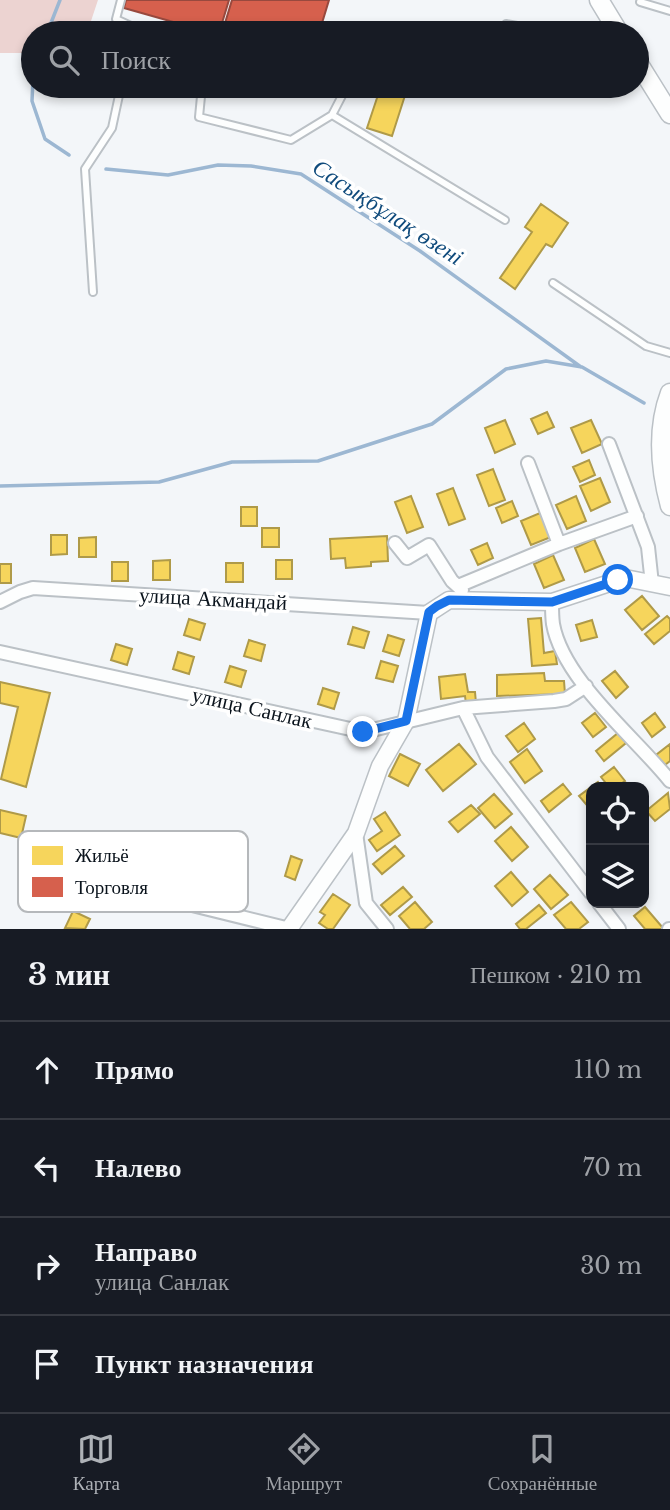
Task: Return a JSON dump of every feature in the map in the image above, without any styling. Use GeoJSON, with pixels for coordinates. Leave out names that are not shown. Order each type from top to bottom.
{"type":"FeatureCollection","features":[{"type":"Feature","properties":{"kind":"main road"},"geometry":{"type":"LineString","coordinates":[[601,3],[608,21]]}},
{"type":"Feature","properties":{"kind":"main road"},"geometry":{"type":"LineString","coordinates":[[649,80],[670,114]]}},
{"type":"Feature","properties":{"kind":"main road"},"geometry":{"type":"LineString","coordinates":[[669,494],[660,449],[663,416],[670,393]]}},
{"type":"Feature","properties":{"kind":"street"},"geometry":{"type":"LineString","coordinates":[[609,444],[651,559],[652,584]]}},
{"type":"Feature","properties":{"kind":"street"},"geometry":{"type":"LineString","coordinates":[[528,463],[559,544]]}},
{"type":"Feature","properties":{"kind":"street"},"geometry":{"type":"LineString","coordinates":[[458,586],[559,544],[637,516]]}},
{"type":"Feature","properties":{"kind":"street"},"geometry":{"type":"LineString","coordinates":[[395,543],[407,558],[429,545],[452,581],[471,601]]}},
{"type":"Feature","properties":{"kind":"street"},"geometry":{"type":"LineString","coordinates":[[221,912],[290,929],[356,832],[380,766],[406,721],[429,612],[437,606],[449,600],[552,602],[625,579],[670,587]]}},
{"type":"Feature","properties":{"kind":"street","name":"улица Акмандай"},"geometry":{"type":"LineString","coordinates":[[0,602],[33,589],[429,612]]}},
{"type":"Feature","properties":{"kind":"street"},"geometry":{"type":"LineString","coordinates":[[552,602],[553,625],[571,666],[586,687],[670,781]]}},
{"type":"Feature","properties":{"kind":"street","name":"улица Санлак"},"geometry":{"type":"LineString","coordinates":[[0,652],[363,732],[463,708],[566,699],[586,687]]}},
{"type":"Feature","properties":{"kind":"street"},"geometry":{"type":"LineString","coordinates":[[463,708],[486,757],[586,887]]}},
{"type":"Feature","properties":{"kind":"street"},"geometry":{"type":"LineString","coordinates":[[356,832],[366,904],[387,929]]}},
{"type":"Feature","properties":{"kind":"street"},"geometry":{"type":"LineString","coordinates":[[603,908],[619,929]]}},
{"type":"Feature","properties":{"kind":"lane"},"geometry":{"type":"LineString","coordinates":[[119,21],[116,19],[121,0]]}},
{"type":"Feature","properties":{"kind":"lane"},"geometry":{"type":"LineString","coordinates":[[640,2],[670,11]]}},
{"type":"Feature","properties":{"kind":"lane"},"geometry":{"type":"LineString","coordinates":[[93,292],[85,169],[112,128],[118,98]]}},
{"type":"Feature","properties":{"kind":"lane"},"geometry":{"type":"LineString","coordinates":[[201,98],[199,117],[291,140],[332,115],[341,98]]}},
{"type":"Feature","properties":{"kind":"lane"},"geometry":{"type":"LineString","coordinates":[[332,115],[505,220]]}},
{"type":"Feature","properties":{"kind":"lane"},"geometry":{"type":"LineString","coordinates":[[553,283],[646,346],[670,353]]}},
{"type":"Feature","properties":{"kind":"shaded area"},"geometry":{"type":"Polygon","coordinates":[[[0,0],[98,0],[91,21],[21,21],[21,53],[0,53],[0,0]]]}},
{"type":"Feature","properties":{"kind":"building: Жильё"},"geometry":{"type":"Polygon","coordinates":[[[377,98],[404,98],[392,136],[367,128],[377,98]]]}},
{"type":"Feature","properties":{"kind":"building: Жильё"},"geometry":{"type":"Polygon","coordinates":[[[541,204],[568,223],[552,247],[546,244],[515,289],[500,278],[532,232],[525,227],[541,204]]]}},
{"type":"Feature","properties":{"kind":"building: Жильё"},"geometry":{"type":"Polygon","coordinates":[[[547,412],[554,427],[538,434],[531,419],[547,412]]]}},
{"type":"Feature","properties":{"kind":"building: Жильё"},"geometry":{"type":"Polygon","coordinates":[[[505,420],[515,444],[495,453],[485,428],[505,420]]]}},
{"type":"Feature","properties":{"kind":"building: Жильё"},"geometry":{"type":"Polygon","coordinates":[[[591,420],[602,444],[582,453],[571,428],[591,420]]]}},
{"type":"Feature","properties":{"kind":"building: Жильё"},"geometry":{"type":"Polygon","coordinates":[[[589,460],[595,475],[580,482],[573,467],[589,460]]]}},
{"type":"Feature","properties":{"kind":"building: Жильё"},"geometry":{"type":"Polygon","coordinates":[[[493,469],[505,500],[489,506],[477,475],[493,469]]]}},
{"type":"Feature","properties":{"kind":"building: Жильё"},"geometry":{"type":"Polygon","coordinates":[[[600,478],[610,502],[591,511],[580,486],[600,478]]]}},
{"type":"Feature","properties":{"kind":"building: Жильё"},"geometry":{"type":"Polygon","coordinates":[[[453,488],[465,519],[449,525],[437,494],[453,488]]]}},
{"type":"Feature","properties":{"kind":"building: Жильё"},"geometry":{"type":"Polygon","coordinates":[[[411,496],[423,527],[407,533],[395,502],[411,496]]]}},
{"type":"Feature","properties":{"kind":"building: Жильё"},"geometry":{"type":"Polygon","coordinates":[[[576,496],[586,521],[567,529],[556,505],[576,496]]]}},
{"type":"Feature","properties":{"kind":"building: Жильё"},"geometry":{"type":"Polygon","coordinates":[[[512,501],[518,516],[502,523],[496,508],[512,501]]]}},
{"type":"Feature","properties":{"kind":"building: Жильё"},"geometry":{"type":"Polygon","coordinates":[[[241,507],[257,507],[257,526],[241,526],[241,507]]]}},
{"type":"Feature","properties":{"kind":"building: Жильё"},"geometry":{"type":"Polygon","coordinates":[[[540,513],[551,537],[531,545],[521,521],[540,513]]]}},
{"type":"Feature","properties":{"kind":"building: Жильё"},"geometry":{"type":"Polygon","coordinates":[[[262,528],[279,528],[279,547],[262,547],[262,528]]]}},
{"type":"Feature","properties":{"kind":"building: Жильё"},"geometry":{"type":"Polygon","coordinates":[[[51,535],[67,535],[67,554],[51,555],[51,535]]]}},
{"type":"Feature","properties":{"kind":"building: Жильё"},"geometry":{"type":"Polygon","coordinates":[[[387,536],[388,561],[371,562],[371,566],[346,568],[345,558],[331,559],[330,539],[387,536]]]}},
{"type":"Feature","properties":{"kind":"building: Жильё"},"geometry":{"type":"Polygon","coordinates":[[[96,537],[96,557],[79,557],[79,538],[96,537]]]}},
{"type":"Feature","properties":{"kind":"building: Жильё"},"geometry":{"type":"Polygon","coordinates":[[[594,539],[605,564],[585,572],[575,548],[594,539]]]}},
{"type":"Feature","properties":{"kind":"building: Жильё"},"geometry":{"type":"Polygon","coordinates":[[[487,543],[493,558],[478,565],[471,550],[487,543]]]}},
{"type":"Feature","properties":{"kind":"building: Жильё"},"geometry":{"type":"Polygon","coordinates":[[[553,555],[564,580],[544,588],[534,564],[553,555]]]}},
{"type":"Feature","properties":{"kind":"building: Жильё"},"geometry":{"type":"Polygon","coordinates":[[[170,560],[170,580],[153,580],[153,561],[170,560]]]}},
{"type":"Feature","properties":{"kind":"building: Жильё"},"geometry":{"type":"Polygon","coordinates":[[[276,560],[292,560],[292,579],[276,579],[276,560]]]}},
{"type":"Feature","properties":{"kind":"building: Жильё"},"geometry":{"type":"Polygon","coordinates":[[[112,562],[128,562],[128,581],[112,581],[112,562]]]}},
{"type":"Feature","properties":{"kind":"building: Жильё"},"geometry":{"type":"Polygon","coordinates":[[[226,563],[243,563],[243,582],[226,582],[226,563]]]}},
{"type":"Feature","properties":{"kind":"building: Жильё"},"geometry":{"type":"Polygon","coordinates":[[[0,564],[11,564],[11,583],[0,583],[0,564]]]}},
{"type":"Feature","properties":{"kind":"building: Жильё"},"geometry":{"type":"Polygon","coordinates":[[[642,596],[659,616],[642,630],[625,610],[642,596]]]}},
{"type":"Feature","properties":{"kind":"building: Жильё"},"geometry":{"type":"Polygon","coordinates":[[[667,616],[670,619],[670,631],[654,644],[645,634],[667,616]]]}},
{"type":"Feature","properties":{"kind":"building: Жильё"},"geometry":{"type":"Polygon","coordinates":[[[541,618],[544,653],[555,651],[557,664],[532,666],[528,619],[541,618]]]}},
{"type":"Feature","properties":{"kind":"building: Жильё"},"geometry":{"type":"Polygon","coordinates":[[[189,619],[205,624],[200,640],[184,635],[189,619]]]}},
{"type":"Feature","properties":{"kind":"building: Жильё"},"geometry":{"type":"Polygon","coordinates":[[[592,620],[597,637],[581,641],[576,625],[592,620]]]}},
{"type":"Feature","properties":{"kind":"building: Жильё"},"geometry":{"type":"Polygon","coordinates":[[[353,627],[369,632],[364,648],[348,644],[353,627]]]}},
{"type":"Feature","properties":{"kind":"building: Жильё"},"geometry":{"type":"Polygon","coordinates":[[[388,635],[404,640],[399,656],[383,651],[388,635]]]}},
{"type":"Feature","properties":{"kind":"building: Жильё"},"geometry":{"type":"Polygon","coordinates":[[[249,640],[265,645],[261,661],[244,656],[249,640]]]}},
{"type":"Feature","properties":{"kind":"building: Жильё"},"geometry":{"type":"Polygon","coordinates":[[[116,644],[132,649],[127,665],[111,660],[116,644]]]}},
{"type":"Feature","properties":{"kind":"building: Жильё"},"geometry":{"type":"Polygon","coordinates":[[[178,652],[194,657],[189,674],[173,669],[178,652]]]}},
{"type":"Feature","properties":{"kind":"building: Жильё"},"geometry":{"type":"Polygon","coordinates":[[[381,661],[398,666],[393,682],[376,678],[381,661]]]}},
{"type":"Feature","properties":{"kind":"building: Жильё"},"geometry":{"type":"Polygon","coordinates":[[[230,666],[246,671],[241,687],[225,682],[230,666]]]}},
{"type":"Feature","properties":{"kind":"building: Жильё"},"geometry":{"type":"Polygon","coordinates":[[[615,671],[628,687],[616,698],[602,681],[615,671]]]}},
{"type":"Feature","properties":{"kind":"building: Жильё"},"geometry":{"type":"Polygon","coordinates":[[[544,673],[545,681],[564,681],[565,694],[497,696],[497,675],[544,673]]]}},
{"type":"Feature","properties":{"kind":"building: Жильё"},"geometry":{"type":"Polygon","coordinates":[[[465,674],[468,692],[475,692],[476,703],[466,704],[465,696],[441,699],[439,677],[465,674]]]}},
{"type":"Feature","properties":{"kind":"building: Жильё"},"geometry":{"type":"Polygon","coordinates":[[[0,682],[50,693],[26,787],[1,779],[18,707],[0,703],[0,682]]]}},
{"type":"Feature","properties":{"kind":"building: Жильё"},"geometry":{"type":"Polygon","coordinates":[[[323,688],[339,693],[334,709],[318,704],[323,688]]]}},
{"type":"Feature","properties":{"kind":"building: Жильё"},"geometry":{"type":"Polygon","coordinates":[[[595,713],[606,727],[593,737],[582,723],[595,713]]]}},
{"type":"Feature","properties":{"kind":"building: Жильё"},"geometry":{"type":"Polygon","coordinates":[[[655,713],[665,727],[652,737],[642,723],[655,713]]]}},
{"type":"Feature","properties":{"kind":"building: Жильё"},"geometry":{"type":"Polygon","coordinates":[[[524,723],[535,739],[518,752],[506,736],[524,723]]]}},
{"type":"Feature","properties":{"kind":"building: Жильё"},"geometry":{"type":"Polygon","coordinates":[[[618,733],[626,743],[604,761],[596,751],[618,733]]]}},
{"type":"Feature","properties":{"kind":"building: Жильё"},"geometry":{"type":"Polygon","coordinates":[[[459,744],[476,764],[443,791],[426,770],[459,744]]]}},
{"type":"Feature","properties":{"kind":"building: Жильё"},"geometry":{"type":"Polygon","coordinates":[[[670,744],[670,761],[665,765],[656,755],[670,744]]]}},
{"type":"Feature","properties":{"kind":"building: Жильё"},"geometry":{"type":"Polygon","coordinates":[[[527,749],[542,771],[525,783],[510,762],[527,749]]]}},
{"type":"Feature","properties":{"kind":"building: Жильё"},"geometry":{"type":"Polygon","coordinates":[[[400,754],[420,764],[408,786],[389,776],[400,754]]]}},
{"type":"Feature","properties":{"kind":"building: Жильё"},"geometry":{"type":"Polygon","coordinates":[[[614,767],[625,781],[605,782],[601,777],[614,767]]]}},
{"type":"Feature","properties":{"kind":"building: Жильё"},"geometry":{"type":"Polygon","coordinates":[[[563,784],[571,794],[549,812],[541,801],[563,784]]]}},
{"type":"Feature","properties":{"kind":"building: Жильё"},"geometry":{"type":"Polygon","coordinates":[[[586,791],[586,804],[579,796],[586,791]]]}},
{"type":"Feature","properties":{"kind":"building: Жильё"},"geometry":{"type":"Polygon","coordinates":[[[668,793],[670,809],[655,821],[649,814],[649,809],[668,793]]]}},
{"type":"Feature","properties":{"kind":"building: Жильё"},"geometry":{"type":"Polygon","coordinates":[[[494,794],[512,814],[495,828],[478,808],[494,794]]]}},
{"type":"Feature","properties":{"kind":"building: Жильё"},"geometry":{"type":"Polygon","coordinates":[[[471,805],[480,814],[458,832],[449,822],[471,805]]]}},
{"type":"Feature","properties":{"kind":"building: Жильё"},"geometry":{"type":"Polygon","coordinates":[[[0,810],[26,816],[23,831],[18,831],[18,837],[0,833],[0,810]]]}},
{"type":"Feature","properties":{"kind":"building: Жильё"},"geometry":{"type":"Polygon","coordinates":[[[385,812],[400,835],[377,851],[369,840],[382,831],[374,819],[385,812]]]}},
{"type":"Feature","properties":{"kind":"building: Жильё"},"geometry":{"type":"Polygon","coordinates":[[[511,827],[528,847],[512,861],[495,841],[511,827]]]}},
{"type":"Feature","properties":{"kind":"building: Жильё"},"geometry":{"type":"Polygon","coordinates":[[[395,846],[404,856],[382,874],[373,864],[395,846]]]}},
{"type":"Feature","properties":{"kind":"building: Жильё"},"geometry":{"type":"Polygon","coordinates":[[[291,856],[302,860],[295,880],[285,876],[291,856]]]}},
{"type":"Feature","properties":{"kind":"building: Жильё"},"geometry":{"type":"Polygon","coordinates":[[[511,872],[528,892],[512,906],[495,886],[511,872]]]}},
{"type":"Feature","properties":{"kind":"building: Жильё"},"geometry":{"type":"Polygon","coordinates":[[[550,875],[568,895],[551,909],[534,889],[550,875]]]}},
{"type":"Feature","properties":{"kind":"building: Жильё"},"geometry":{"type":"Polygon","coordinates":[[[403,887],[412,897],[390,915],[381,905],[403,887]]]}},
{"type":"Feature","properties":{"kind":"building: Жильё"},"geometry":{"type":"Polygon","coordinates":[[[333,894],[350,905],[333,929],[328,929],[319,923],[325,915],[320,912],[333,894]]]}},
{"type":"Feature","properties":{"kind":"building: Жильё"},"geometry":{"type":"Polygon","coordinates":[[[415,902],[432,922],[424,929],[410,929],[399,916],[415,902]]]}},
{"type":"Feature","properties":{"kind":"building: Жильё"},"geometry":{"type":"Polygon","coordinates":[[[571,902],[588,922],[579,929],[566,929],[554,915],[571,902]]]}},
{"type":"Feature","properties":{"kind":"building: Жильё"},"geometry":{"type":"Polygon","coordinates":[[[539,905],[546,913],[526,929],[520,929],[516,924],[539,905]]]}},
{"type":"Feature","properties":{"kind":"building: Жильё"},"geometry":{"type":"Polygon","coordinates":[[[646,908],[663,928],[645,929],[634,916],[646,908]]]}},
{"type":"Feature","properties":{"kind":"building: Жильё"},"geometry":{"type":"Polygon","coordinates":[[[73,912],[90,919],[85,929],[65,928],[73,912]]]}},
{"type":"Feature","properties":{"kind":"building: Торговля"},"geometry":{"type":"Polygon","coordinates":[[[126,0],[229,0],[223,21],[170,21],[124,8],[126,0]]]}},
{"type":"Feature","properties":{"kind":"building: Торговля"},"geometry":{"type":"Polygon","coordinates":[[[232,0],[329,0],[323,21],[226,21],[232,0]]]}},
{"type":"Feature","properties":{"kind":"waterway","name":"Сасықбұлақ өзені"},"geometry":{"type":"LineString","coordinates":[[52,21],[60,0]]}},
{"type":"Feature","properties":{"kind":"waterway","name":"Сасықбұлақ өзені"},"geometry":{"type":"LineString","coordinates":[[32,98],[45,139],[69,155]]}},
{"type":"Feature","properties":{"kind":"waterway","name":"Сасықбұлақ өзені"},"geometry":{"type":"LineString","coordinates":[[106,169],[168,175],[218,165],[251,166],[301,174],[420,251],[581,367]]}},
{"type":"Feature","properties":{"kind":"waterway"},"geometry":{"type":"LineString","coordinates":[[0,486],[159,482],[232,462],[318,461],[432,424],[506,369],[546,361],[582,367],[644,403]]}},
{"type":"Feature","properties":{"kind":"route"},"geometry":{"type":"LineString","coordinates":[[363,732],[406,721],[429,612],[437,606],[449,600],[552,602],[618,580]]}}]}
